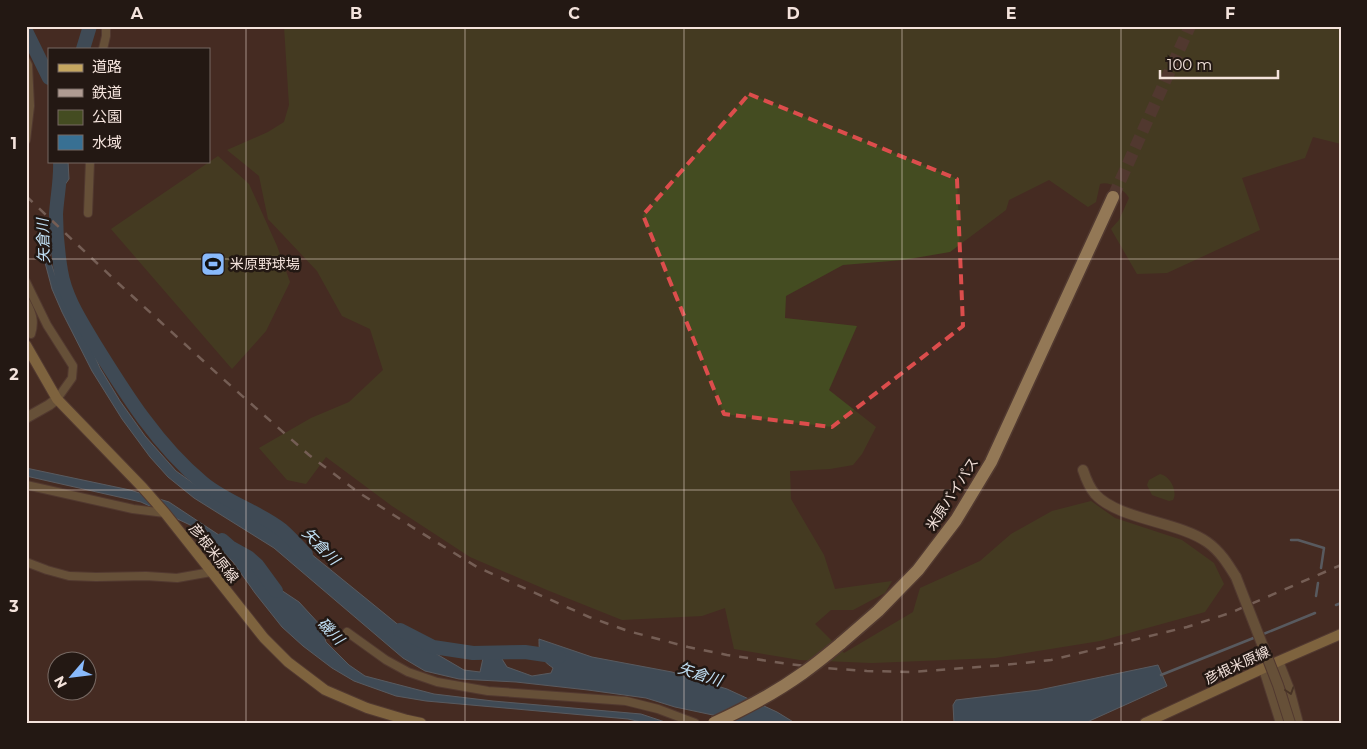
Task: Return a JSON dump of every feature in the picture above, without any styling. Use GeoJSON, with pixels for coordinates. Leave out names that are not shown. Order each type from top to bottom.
{"type":"FeatureCollection","features":[{"type":"Feature","properties":{"kind":"highway","name":"米原バイパス"},"geometry":{"type":"LineString","coordinates":[[714,723],[738,712],[804,673],[840,644],[878,611],[918,570],[956,520],[991,462],[1113,197]]}},
{"type":"Feature","properties":{"kind":"main road","name":"彦根米原線"},"geometry":{"type":"LineString","coordinates":[[26,345],[57,399],[144,488],[264,638],[288,662],[325,690],[367,708],[421,723]]}},
{"type":"Feature","properties":{"kind":"main road","name":"彦根米原線"},"geometry":{"type":"LineString","coordinates":[[1145,723],[1341,634]]}},
{"type":"Feature","properties":{"kind":"street"},"geometry":{"type":"LineString","coordinates":[[103,48],[106,26]]}},
{"type":"Feature","properties":{"kind":"street"},"geometry":{"type":"LineString","coordinates":[[26,140],[30,106],[27,64]]}},
{"type":"Feature","properties":{"kind":"street"},"geometry":{"type":"LineString","coordinates":[[88,213],[90,162]]}},
{"type":"Feature","properties":{"kind":"street"},"geometry":{"type":"LineString","coordinates":[[26,282],[47,325],[73,366],[72,378],[57,399],[26,418]]}},
{"type":"Feature","properties":{"kind":"street"},"geometry":{"type":"LineString","coordinates":[[26,302],[34,320],[31,334]]}},
{"type":"Feature","properties":{"kind":"street"},"geometry":{"type":"LineString","coordinates":[[1083,470],[1087,482],[1095,494],[1107,504],[1194,535],[1218,551],[1236,578],[1278,685],[1290,723]]}},
{"type":"Feature","properties":{"kind":"street"},"geometry":{"type":"LineString","coordinates":[[26,485],[133,509],[165,513]]}},
{"type":"Feature","properties":{"kind":"street"},"geometry":{"type":"LineString","coordinates":[[26,562],[69,576],[177,578],[211,572]]}},
{"type":"Feature","properties":{"kind":"street"},"geometry":{"type":"LineString","coordinates":[[347,632],[393,664],[408,672],[437,682],[488,691],[626,701],[658,709],[695,723]]}},
{"type":"Feature","properties":{"kind":"street"},"geometry":{"type":"LineString","coordinates":[[1279,661],[1300,723]]}},
{"type":"Feature","properties":{"kind":"street"},"geometry":{"type":"LineString","coordinates":[[1263,669],[1280,723]]}},
{"type":"Feature","properties":{"kind":"highlighted area"},"geometry":{"type":"Polygon","coordinates":[[[749,94],[957,179],[963,326],[832,427],[724,414],[643,215],[749,94]]]}},
{"type":"Feature","properties":{"kind":"green space"},"geometry":{"type":"Polygon","coordinates":[[[284,26],[1341,26],[1341,144],[1313,137],[1305,158],[1242,178],[1260,230],[1167,273],[1137,274],[1111,229],[1119,220],[1129,198],[1127,195],[1112,185],[1100,184],[1096,202],[1088,207],[1049,180],[1009,200],[1006,210],[950,252],[903,260],[843,265],[786,296],[785,318],[857,326],[829,390],[876,427],[862,454],[853,465],[830,469],[790,471],[791,499],[824,555],[835,589],[892,581],[885,593],[853,610],[831,610],[815,624],[844,653],[913,612],[920,588],[980,561],[1011,534],[1052,511],[1091,501],[1115,518],[1182,540],[1214,563],[1224,584],[1205,612],[1100,641],[995,658],[872,663],[800,660],[734,649],[725,608],[702,616],[622,620],[547,590],[470,557],[392,506],[326,457],[306,484],[287,480],[259,448],[311,418],[349,402],[383,370],[370,329],[342,316],[317,271],[268,219],[259,176],[227,150],[268,132],[284,122],[289,105],[284,26]]]}},
{"type":"Feature","properties":{"kind":"green space","name":"米原野球場"},"geometry":{"type":"Polygon","coordinates":[[[218,156],[249,184],[277,246],[290,282],[266,331],[232,369],[111,229],[218,156]]]}},
{"type":"Feature","properties":{"kind":"green space"},"geometry":{"type":"Polygon","coordinates":[[[1160,474],[1170,481],[1174,488],[1173,500],[1169,501],[1152,495],[1147,485],[1149,480],[1160,474]]]}},
{"type":"Feature","properties":{"kind":"water"},"geometry":{"type":"Polygon","coordinates":[[[61,162],[68,162],[69,179],[64,186],[63,198],[59,207],[55,248],[49,257],[59,286],[79,328],[89,342],[100,368],[120,401],[145,436],[176,471],[210,495],[273,527],[310,553],[428,649],[464,670],[480,672],[483,658],[492,647],[501,650],[502,659],[507,667],[532,676],[551,673],[553,668],[541,656],[539,639],[592,657],[672,672],[727,689],[777,712],[795,723],[731,723],[727,718],[675,707],[646,698],[516,682],[459,679],[425,671],[403,658],[274,548],[194,498],[168,477],[150,457],[122,419],[92,371],[62,312],[52,289],[43,255],[46,247],[56,184],[62,173],[61,162]]]}},
{"type":"Feature","properties":{"kind":"water"},"geometry":{"type":"Polygon","coordinates":[[[26,468],[130,490],[169,502],[222,537],[272,584],[299,602],[321,626],[326,642],[349,665],[365,676],[434,694],[641,714],[668,723],[646,723],[628,719],[426,701],[396,696],[354,681],[332,668],[282,627],[233,562],[203,531],[141,502],[26,476],[26,468]]]}},
{"type":"Feature","properties":{"kind":"water"},"geometry":{"type":"Polygon","coordinates":[[[1158,665],[1167,686],[1085,723],[954,723],[953,705],[956,700],[1039,690],[1158,665]]]}},
{"type":"Feature","properties":{"kind":"waterway"},"geometry":{"type":"LineString","coordinates":[[83,48],[90,26]]}},
{"type":"Feature","properties":{"kind":"waterway","name":"矢倉川"},"geometry":{"type":"LineString","coordinates":[[26,31],[48,76]]}},
{"type":"Feature","properties":{"kind":"waterway","name":"矢倉川"},"geometry":{"type":"LineString","coordinates":[[60,162],[56,221],[63,281],[74,308],[106,362],[143,418],[186,468],[212,490],[273,523],[306,554]]}},
{"type":"Feature","properties":{"kind":"waterway","name":"磯川"},"geometry":{"type":"LineString","coordinates":[[222,540],[257,565],[276,591]]}},
{"type":"Feature","properties":{"kind":"waterway"},"geometry":{"type":"LineString","coordinates":[[1291,540],[1298,540],[1324,548],[1321,568]]}},
{"type":"Feature","properties":{"kind":"waterway"},"geometry":{"type":"LineString","coordinates":[[1316,596],[1318,583]]}},
{"type":"Feature","properties":{"kind":"waterway"},"geometry":{"type":"LineString","coordinates":[[1336,605],[1341,603]]}},
{"type":"Feature","properties":{"kind":"waterway"},"geometry":{"type":"LineString","coordinates":[[1261,635],[1315,613]]}},
{"type":"Feature","properties":{"kind":"waterway","name":"矢倉川"},"geometry":{"type":"LineString","coordinates":[[400,630],[433,647],[473,653],[525,652],[559,657]]}},
{"type":"Feature","properties":{"kind":"waterway"},"geometry":{"type":"LineString","coordinates":[[1161,675],[1256,637]]}},
{"type":"Feature","properties":{"kind":"tunnel"},"geometry":{"type":"LineString","coordinates":[[1113,197],[1190,26]]}},
{"type":"Feature","properties":{"kind":"railway"},"geometry":{"type":"LineString","coordinates":[[26,196],[222,378],[309,455],[358,492],[477,567],[589,617],[628,631],[727,655],[823,668],[912,672],[1004,665],[1051,660],[1187,627],[1230,613],[1341,565]]}},
{"type":"Feature","properties":{"kind":"place","name":"米原野球場"},"geometry":{"type":"Point","coordinates":[213,264]}}]}
